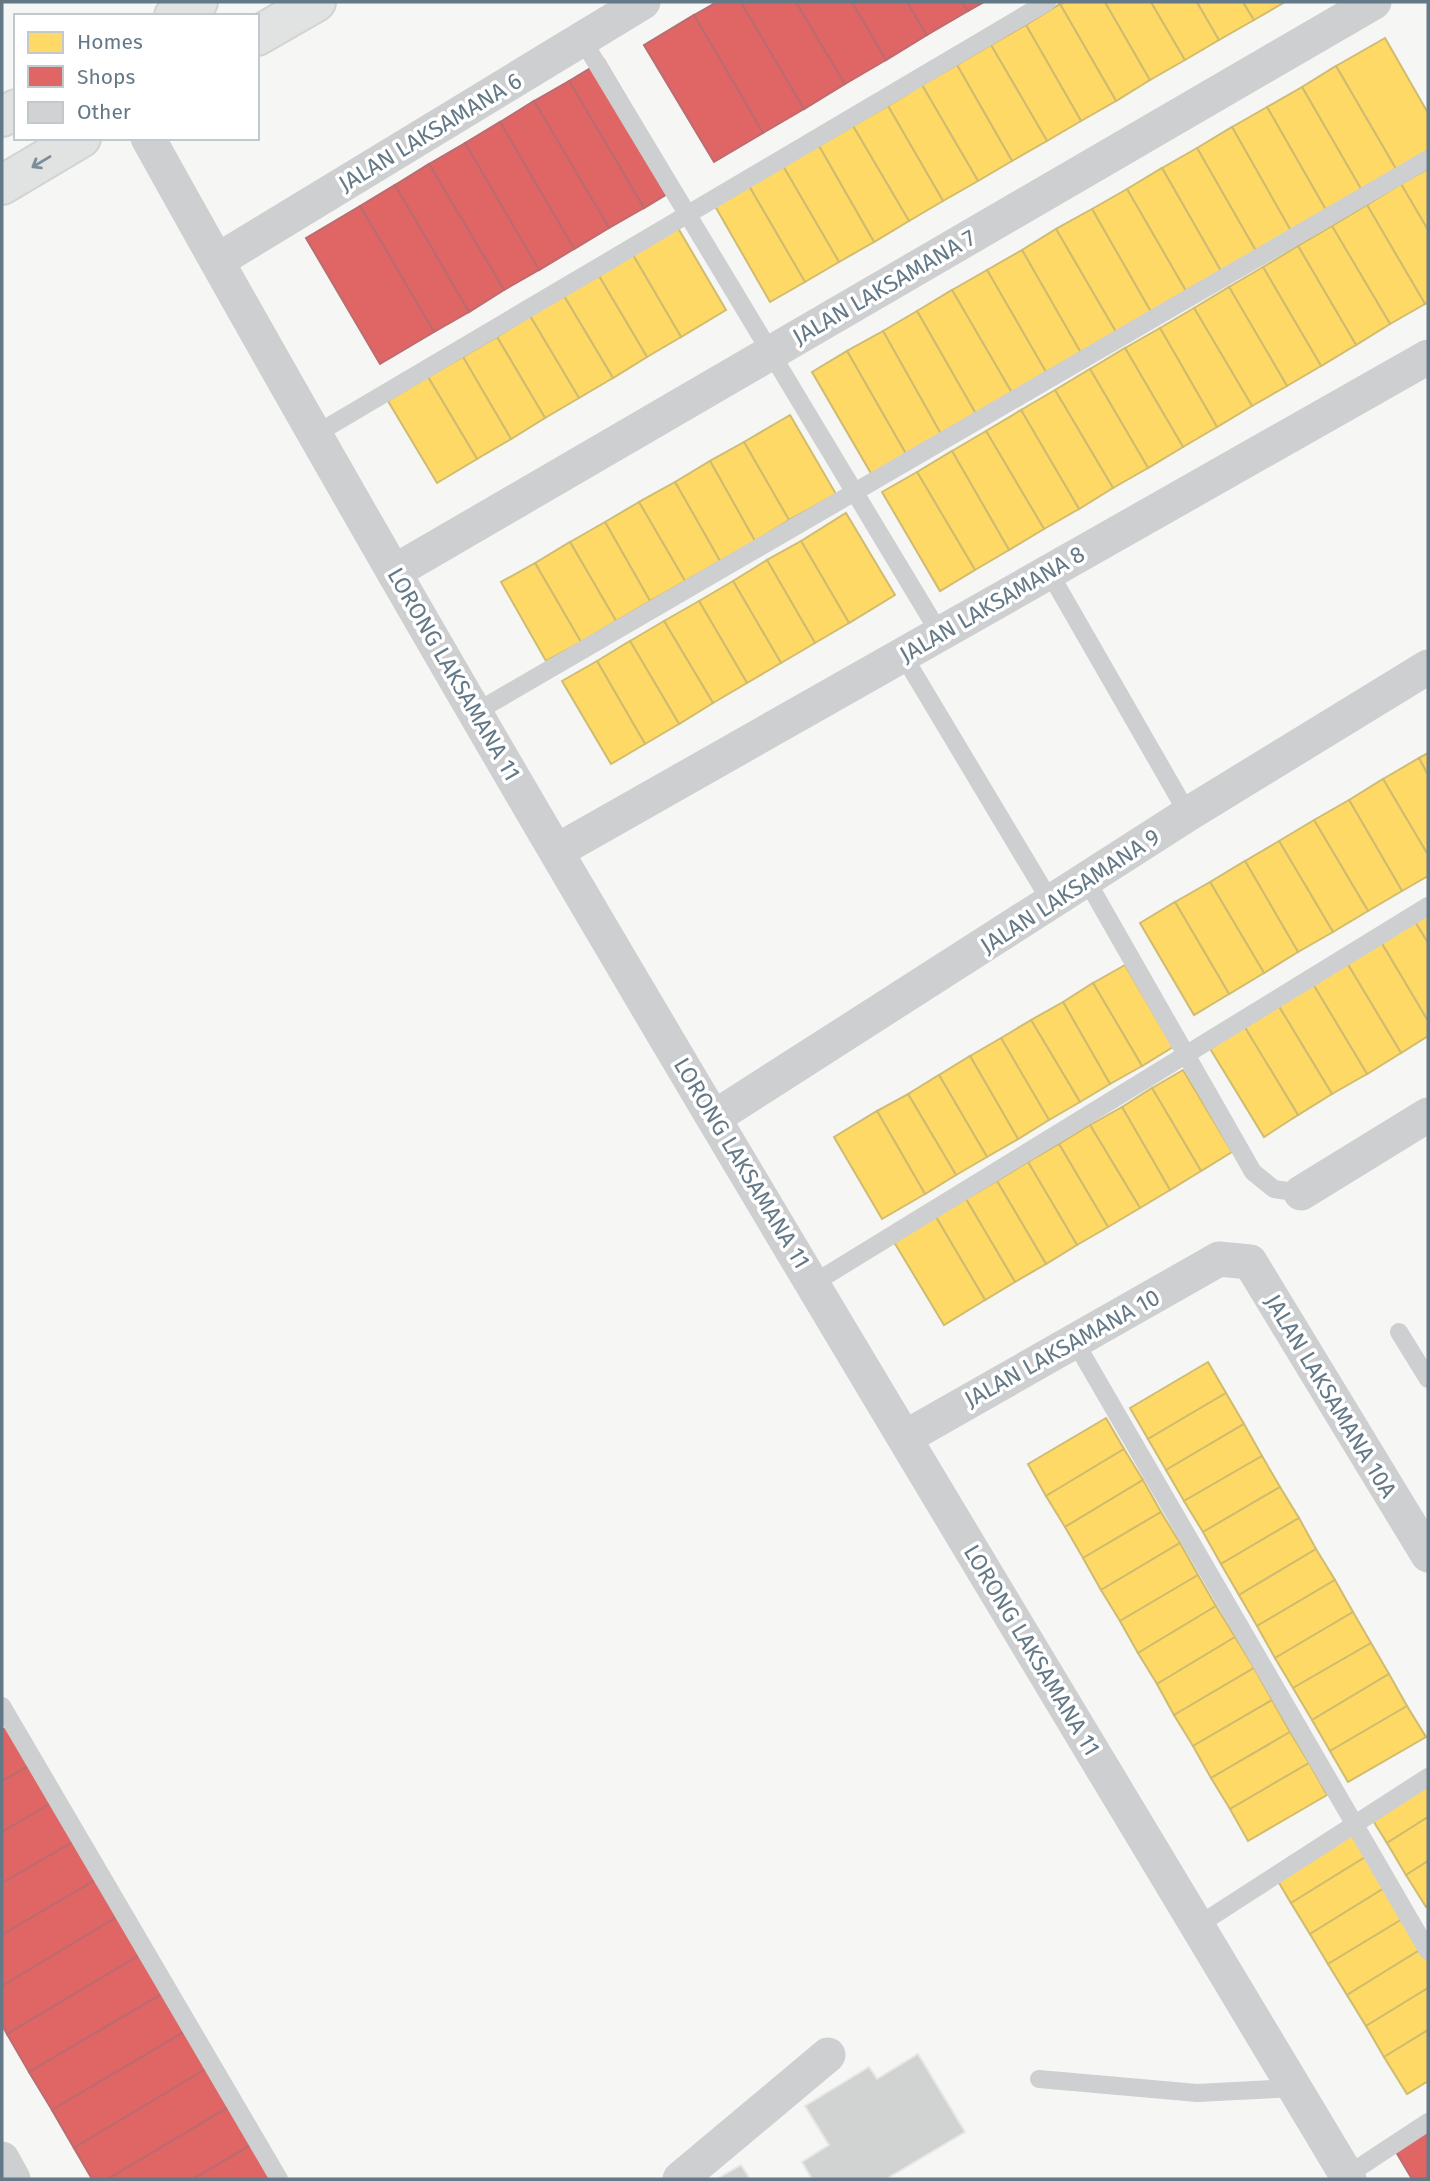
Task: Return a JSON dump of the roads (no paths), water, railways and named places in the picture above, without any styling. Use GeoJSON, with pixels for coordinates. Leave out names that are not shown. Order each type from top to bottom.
{"type":"FeatureCollection","features":[{"type":"Feature","properties":{"kind":"main road"},"geometry":{"type":"LineString","coordinates":[[177,14],[198,2]]}},
{"type":"Feature","properties":{"kind":"main road"},"geometry":{"type":"LineString","coordinates":[[259,35],[316,2]]}},
{"type":"Feature","properties":{"kind":"main road"},"geometry":{"type":"LineString","coordinates":[[2,186],[78,140]]}},
{"type":"Feature","properties":{"kind":"street","name":"JALAN LAKSAMANA 6"},"geometry":{"type":"LineString","coordinates":[[217,261],[643,2]]}},
{"type":"Feature","properties":{"kind":"street","name":"JALAN LAKSAMANA 7"},"geometry":{"type":"LineString","coordinates":[[394,572],[1374,2]]}},
{"type":"Feature","properties":{"kind":"street","name":"LORONG LAKSAMANA 11"},"geometry":{"type":"LineString","coordinates":[[149,140],[394,572],[557,851],[1348,2177]]}},
{"type":"Feature","properties":{"kind":"street","name":"JALAN LAKSAMANA 8"},"geometry":{"type":"LineString","coordinates":[[557,851],[1428,358]]}},
{"type":"Feature","properties":{"kind":"street","name":"JALAN LAKSAMANA 9"},"geometry":{"type":"LineString","coordinates":[[715,1118],[1052,904],[1188,814],[1428,667]]}},
{"type":"Feature","properties":{"kind":"street"},"geometry":{"type":"LineString","coordinates":[[1301,1193],[1428,1115]]}},
{"type":"Feature","properties":{"kind":"street","name":"JALAN LAKSAMANA 10"},"geometry":{"type":"LineString","coordinates":[[906,1437],[1219,1259]]}},
{"type":"Feature","properties":{"kind":"street","name":"JALAN LAKSAMANA 10A"},"geometry":{"type":"LineString","coordinates":[[1219,1259],[1250,1262],[1428,1555]]}},
{"type":"Feature","properties":{"kind":"street"},"geometry":{"type":"LineString","coordinates":[[680,2179],[828,2056]]}},
{"type":"Feature","properties":{"kind":"street"},"geometry":{"type":"LineString","coordinates":[[2,2159],[13,2179]]}},
{"type":"Feature","properties":{"kind":"lane"},"geometry":{"type":"LineString","coordinates":[[316,433],[1047,2]]}},
{"type":"Feature","properties":{"kind":"lane"},"geometry":{"type":"LineString","coordinates":[[582,39],[940,635]]}},
{"type":"Feature","properties":{"kind":"lane"},"geometry":{"type":"LineString","coordinates":[[476,712],[1428,159]]}},
{"type":"Feature","properties":{"kind":"lane"},"geometry":{"type":"LineString","coordinates":[[1049,572],[1188,814]]}},
{"type":"Feature","properties":{"kind":"lane"},"geometry":{"type":"LineString","coordinates":[[903,655],[1052,904]]}},
{"type":"Feature","properties":{"kind":"lane"},"geometry":{"type":"LineString","coordinates":[[1087,881],[1253,1172],[1274,1189],[1301,1193]]}},
{"type":"Feature","properties":{"kind":"lane"},"geometry":{"type":"LineString","coordinates":[[814,1283],[1428,906]]}},
{"type":"Feature","properties":{"kind":"lane"},"geometry":{"type":"LineString","coordinates":[[1399,1332],[1428,1379]]}},
{"type":"Feature","properties":{"kind":"lane"},"geometry":{"type":"LineString","coordinates":[[1074,1340],[1428,1951]]}},
{"type":"Feature","properties":{"kind":"lane"},"geometry":{"type":"LineString","coordinates":[[3,1713],[279,2179]]}},
{"type":"Feature","properties":{"kind":"lane"},"geometry":{"type":"LineString","coordinates":[[1197,1926],[1428,1777]]}},
{"type":"Feature","properties":{"kind":"lane"},"geometry":{"type":"LineString","coordinates":[[1039,2079],[1197,2093],[1294,2088]]}},
{"type":"Feature","properties":{"kind":"lane"},"geometry":{"type":"LineString","coordinates":[[1348,2177],[1428,2122]]}}]}
